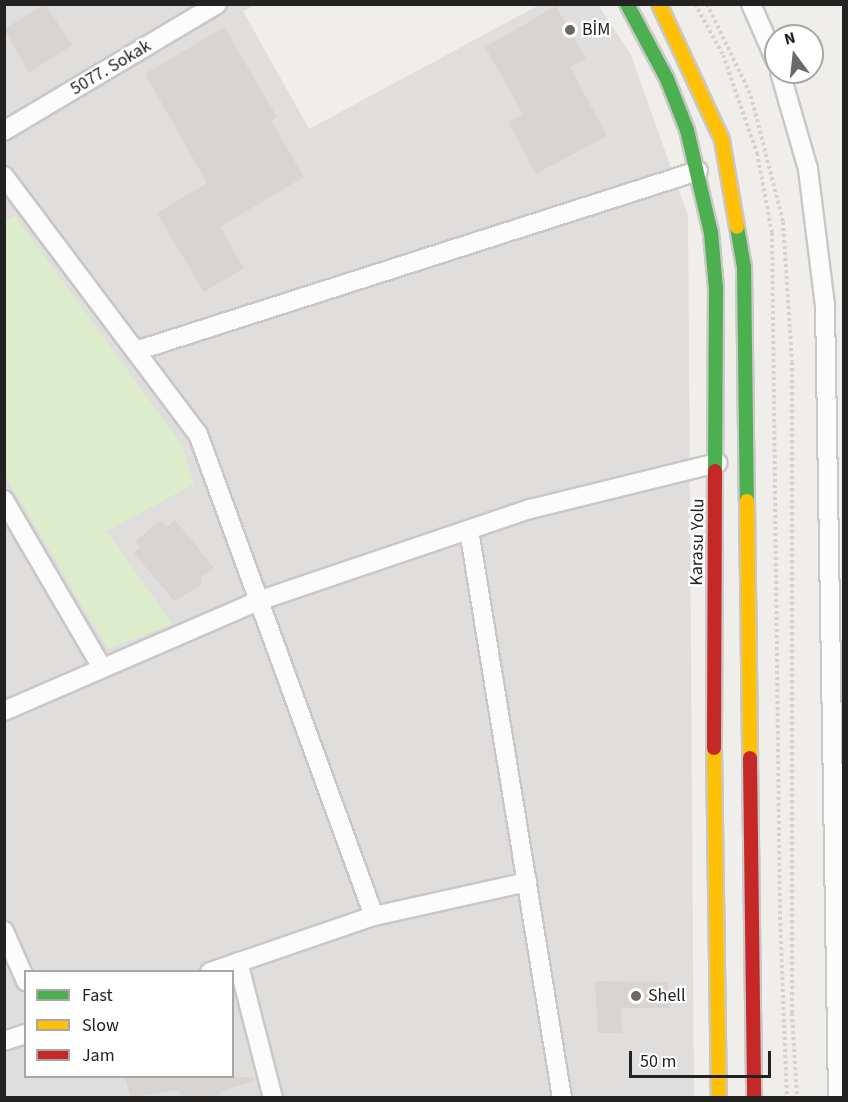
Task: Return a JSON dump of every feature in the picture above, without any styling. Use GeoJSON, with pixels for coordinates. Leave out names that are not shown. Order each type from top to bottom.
{"type":"FeatureCollection","features":[{"type":"Feature","properties":{"kind":"highway","name":"Karasu Yolu"},"geometry":{"type":"LineString","coordinates":[[627,4],[667,79],[699,171],[716,288],[714,801],[719,1098]]}},
{"type":"Feature","properties":{"kind":"highway"},"geometry":{"type":"LineString","coordinates":[[659,4],[722,140],[744,267],[754,1098]]}},
{"type":"Feature","properties":{"kind":"street","name":"5077. Sokak"},"geometry":{"type":"LineString","coordinates":[[4,131],[217,4]]}},
{"type":"Feature","properties":{"kind":"street"},"geometry":{"type":"LineString","coordinates":[[751,4],[764,34]]}},
{"type":"Feature","properties":{"kind":"street"},"geometry":{"type":"LineString","coordinates":[[783,84],[808,169],[825,305],[838,1098]]}},
{"type":"Feature","properties":{"kind":"street"},"geometry":{"type":"LineString","coordinates":[[139,350],[699,171]]}},
{"type":"Feature","properties":{"kind":"street"},"geometry":{"type":"LineString","coordinates":[[4,176],[139,350],[198,434],[261,600],[374,916]]}},
{"type":"Feature","properties":{"kind":"street"},"geometry":{"type":"LineString","coordinates":[[4,711],[261,600],[530,509],[717,463]]}},
{"type":"Feature","properties":{"kind":"street"},"geometry":{"type":"LineString","coordinates":[[4,500],[102,668]]}},
{"type":"Feature","properties":{"kind":"street"},"geometry":{"type":"LineString","coordinates":[[469,530],[562,1098]]}},
{"type":"Feature","properties":{"kind":"street"},"geometry":{"type":"LineString","coordinates":[[215,970],[374,916],[527,882]]}},
{"type":"Feature","properties":{"kind":"street"},"geometry":{"type":"LineString","coordinates":[[4,931],[24,976]]}},
{"type":"Feature","properties":{"kind":"street"},"geometry":{"type":"LineString","coordinates":[[237,962],[273,1098]]}},
{"type":"Feature","properties":{"kind":"street"},"geometry":{"type":"LineString","coordinates":[[4,1041],[24,1035]]}},
{"type":"Feature","properties":{"kind":"path"},"geometry":{"type":"LineString","coordinates":[[707,4],[751,96],[783,222],[792,362],[792,1013],[797,1098]]}},
{"type":"Feature","properties":{"kind":"shaded area"},"geometry":{"type":"Polygon","coordinates":[[[5,5],[254,5],[243,11],[309,129],[539,5],[598,5],[631,55],[688,216],[694,1097],[5,1098],[5,5]]]}},
{"type":"Feature","properties":{"kind":"green space"},"geometry":{"type":"Polygon","coordinates":[[[15,216],[182,445],[194,484],[107,531],[172,624],[108,649],[5,475],[4,221],[15,216]]]}},
{"type":"Feature","properties":{"kind":"building"},"geometry":{"type":"Polygon","coordinates":[[[45,4],[72,45],[29,73],[4,29],[45,4]]]}},
{"type":"Feature","properties":{"kind":"building"},"geometry":{"type":"Polygon","coordinates":[[[556,6],[586,58],[570,67],[607,136],[536,174],[508,122],[523,114],[485,47],[556,6]]]}},
{"type":"Feature","properties":{"kind":"building"},"geometry":{"type":"Polygon","coordinates":[[[224,27],[277,117],[271,121],[304,177],[220,227],[244,268],[204,292],[157,213],[207,183],[145,74],[224,27]]]}},
{"type":"Feature","properties":{"kind":"building"},"geometry":{"type":"Polygon","coordinates":[[[175,520],[214,568],[202,577],[201,585],[174,601],[134,553],[141,547],[136,541],[156,524],[162,521],[167,527],[175,520]]]}},
{"type":"Feature","properties":{"kind":"building"},"geometry":{"type":"Polygon","coordinates":[[[595,981],[667,982],[670,1008],[621,1008],[622,1033],[598,1033],[595,981]]]}},
{"type":"Feature","properties":{"kind":"building"},"geometry":{"type":"Polygon","coordinates":[[[253,1077],[254,1081],[220,1091],[221,1095],[212,1098],[181,1098],[179,1090],[131,1098],[125,1078],[253,1077]]]}},
{"type":"Feature","properties":{"kind":"traffic: fast"},"geometry":{"type":"LineString","coordinates":[[627,4],[667,79],[687,130],[711,233],[716,288],[715,471]]}},
{"type":"Feature","properties":{"kind":"traffic: fast"},"geometry":{"type":"LineString","coordinates":[[737,227],[744,267],[747,501]]}},
{"type":"Feature","properties":{"kind":"traffic: slow"},"geometry":{"type":"LineString","coordinates":[[659,4],[722,140],[737,227]]}},
{"type":"Feature","properties":{"kind":"traffic: slow"},"geometry":{"type":"LineString","coordinates":[[747,501],[750,758]]}},
{"type":"Feature","properties":{"kind":"traffic: slow"},"geometry":{"type":"LineString","coordinates":[[714,748],[719,1098]]}},
{"type":"Feature","properties":{"kind":"traffic: jam"},"geometry":{"type":"LineString","coordinates":[[714,748],[715,471]]}},
{"type":"Feature","properties":{"kind":"traffic: jam"},"geometry":{"type":"LineString","coordinates":[[750,758],[754,1098]]}},
{"type":"Feature","properties":{"kind":"place","name":"BİM"},"geometry":{"type":"Point","coordinates":[570,30]}},
{"type":"Feature","properties":{"kind":"place","name":"Shell"},"geometry":{"type":"Point","coordinates":[636,996]}}]}
